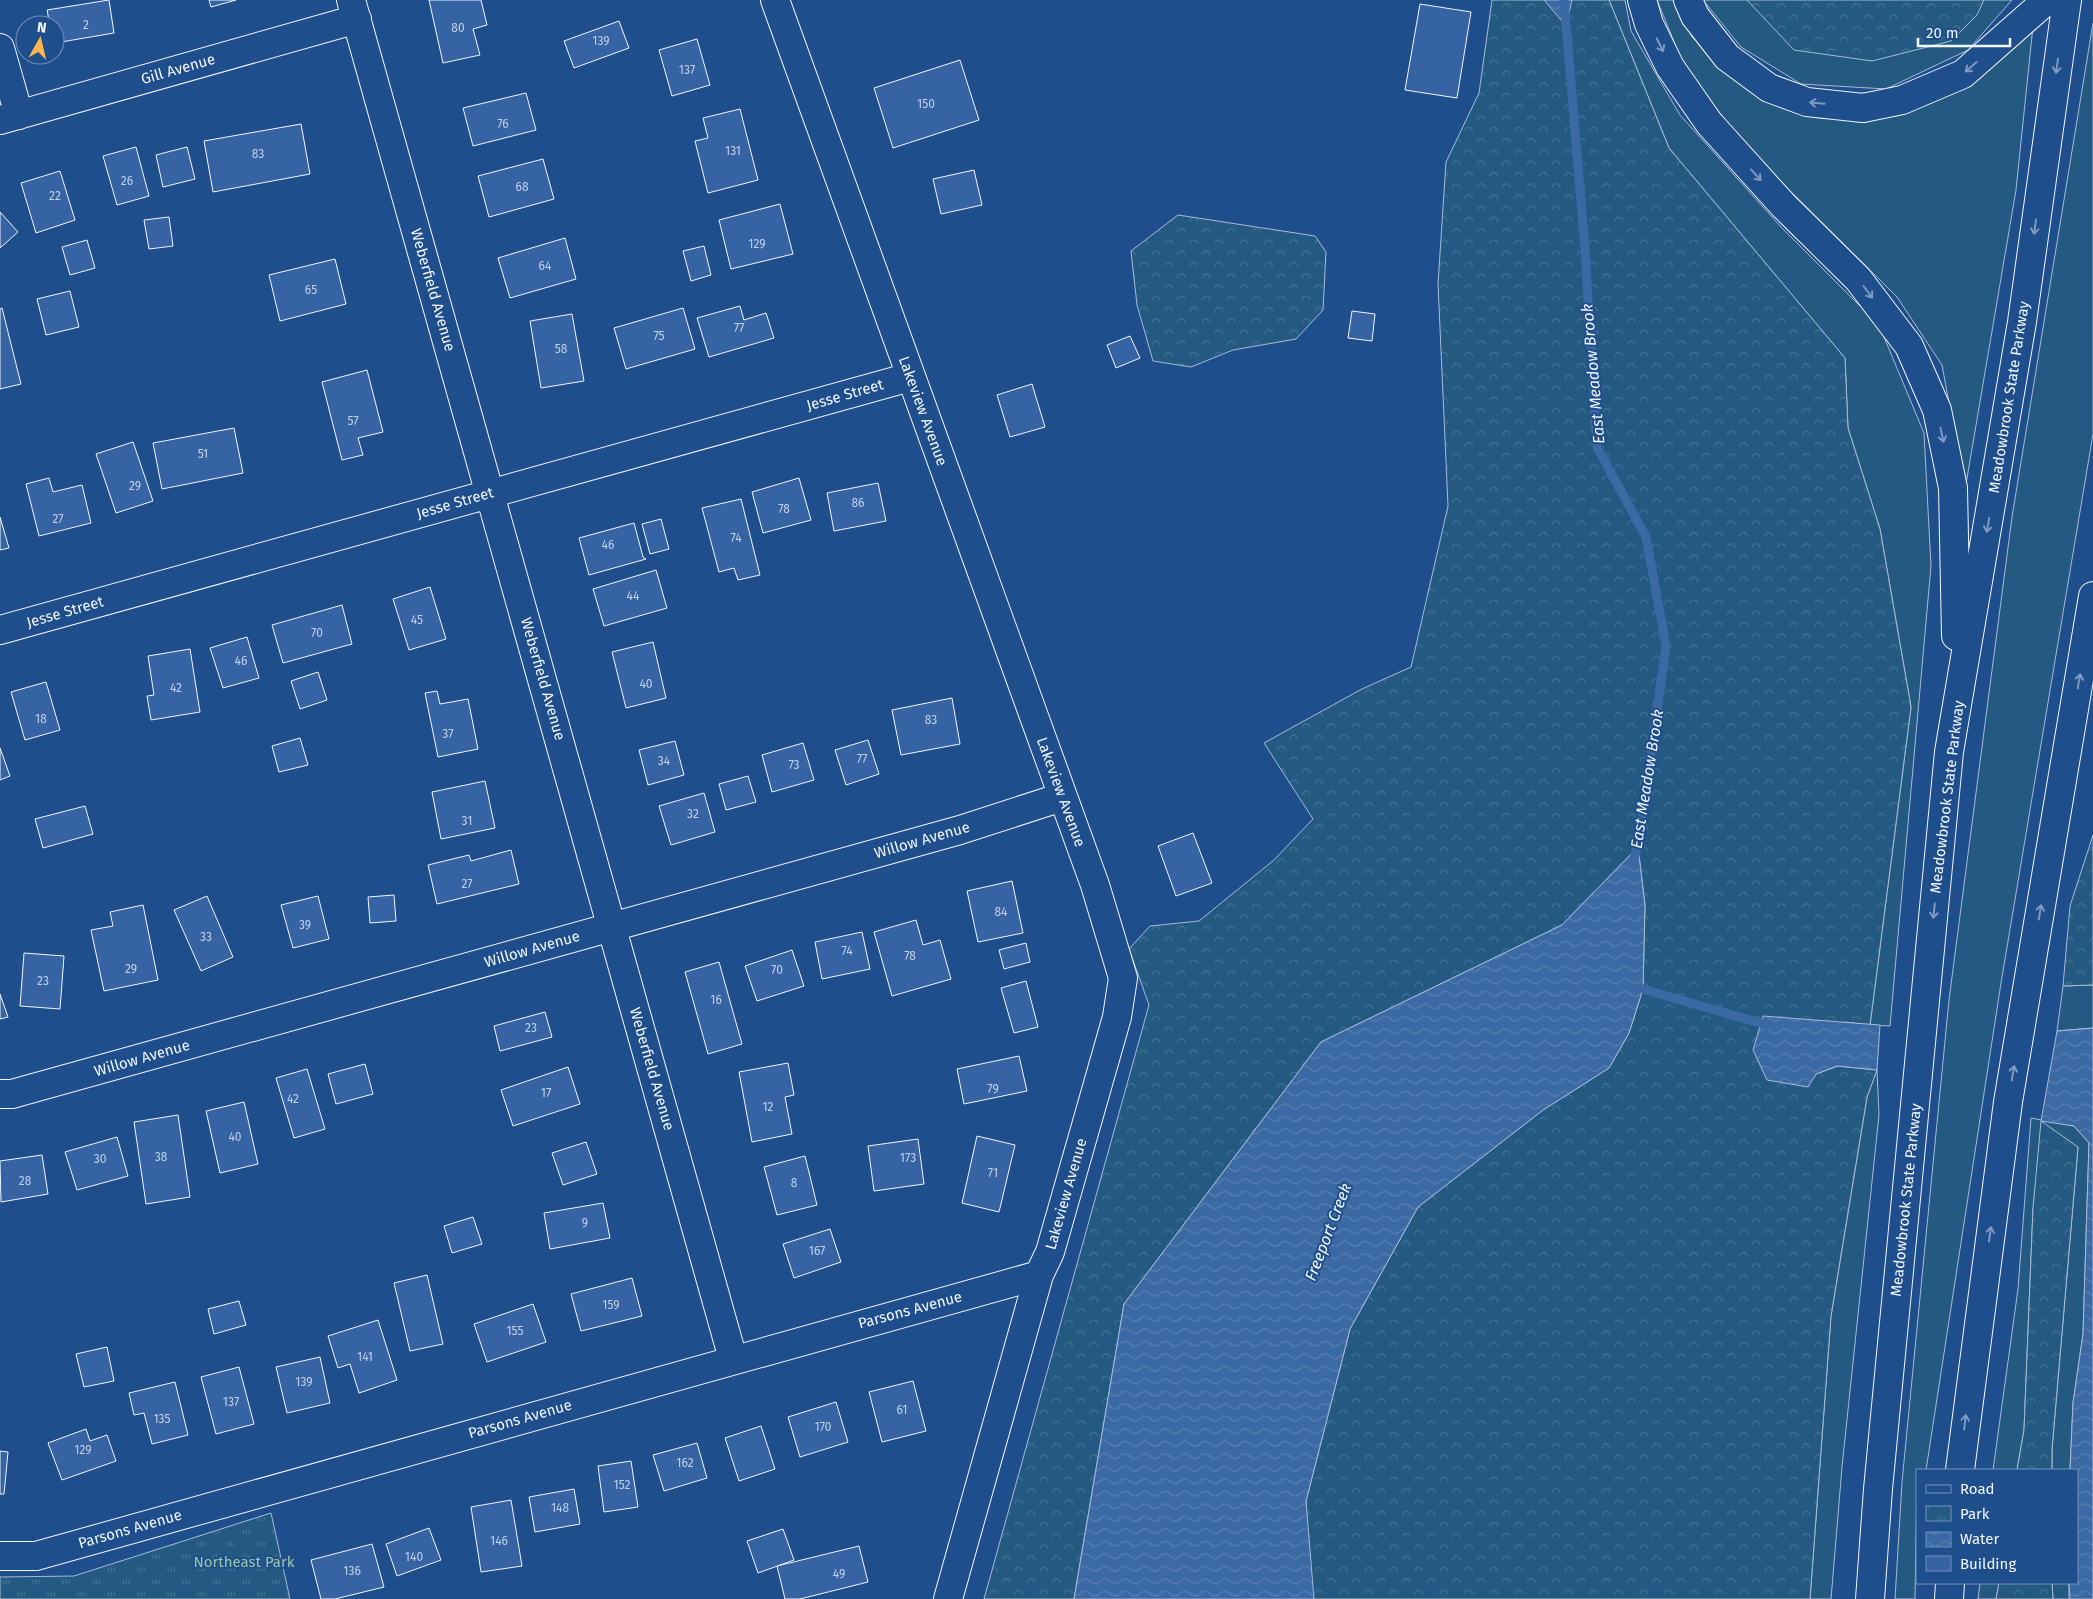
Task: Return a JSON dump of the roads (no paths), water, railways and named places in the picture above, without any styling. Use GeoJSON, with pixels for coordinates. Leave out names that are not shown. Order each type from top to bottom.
{"type":"FeatureCollection","features":[{"type":"Feature","properties":{"kind":"main road","name":"Lakeview Avenue"},"geometry":{"type":"LineString","coordinates":[[774,0],[1095,885],[1123,978],[1112,1036],[1050,1252],[1039,1275],[948,1599]]}},
{"type":"Feature","properties":{"kind":"main road"},"geometry":{"type":"LineString","coordinates":[[1642,0],[1649,24],[1670,67],[1709,123],[1783,205],[1858,279],[1909,346],[1937,410],[1954,488],[1958,699]]}},
{"type":"Feature","properties":{"kind":"main road"},"geometry":{"type":"LineString","coordinates":[[1688,0],[1694,16],[1727,57],[1769,88],[1807,102],[1863,108],[1902,100],[1963,74],[2047,0]]}},
{"type":"Feature","properties":{"kind":"main road","name":"Meadowbrook State Parkway"},"geometry":{"type":"LineString","coordinates":[[1870,1599],[1879,1479],[1944,802],[1958,699],[2022,322],[2066,0]]}},
{"type":"Feature","properties":{"kind":"main road","name":"Gill Avenue"},"geometry":{"type":"LineString","coordinates":[[9,117],[354,9]]}},
{"type":"Feature","properties":{"kind":"main road","name":"Weberfield Avenue"},"geometry":{"type":"LineString","coordinates":[[354,9],[733,1359]]}},
{"type":"Feature","properties":{"kind":"main road"},"geometry":{"type":"LineString","coordinates":[[0,48],[9,117]]}},
{"type":"Feature","properties":{"kind":"main road","name":"Jesse Street"},"geometry":{"type":"LineString","coordinates":[[0,630],[910,377]]}},
{"type":"Feature","properties":{"kind":"main road"},"geometry":{"type":"LineString","coordinates":[[1960,1469],[2008,1102],[2093,596]]}},
{"type":"Feature","properties":{"kind":"main road"},"geometry":{"type":"LineString","coordinates":[[2068,747],[2093,697]]}},
{"type":"Feature","properties":{"kind":"main road","name":"Willow Avenue"},"geometry":{"type":"LineString","coordinates":[[0,1094],[12,1094],[960,830],[1062,797]]}},
{"type":"Feature","properties":{"kind":"main road","name":"Parsons Avenue"},"geometry":{"type":"LineString","coordinates":[[0,1556],[44,1553],[1039,1275]]}},
{"type":"Feature","properties":{"kind":"main road"},"geometry":{"type":"LineString","coordinates":[[1949,1599],[1950,1584]]}},
{"type":"Feature","properties":{"kind":"water"},"geometry":{"type":"Polygon","coordinates":[[[1544,0],[1572,0],[1566,26],[1544,0]]]}},
{"type":"Feature","properties":{"kind":"water","name":"Freeport Creek"},"geometry":{"type":"Polygon","coordinates":[[[1638,847],[1645,905],[1643,989],[1629,1033],[1609,1068],[1543,1110],[1418,1207],[1350,1329],[1306,1501],[1314,1599],[1074,1599],[1124,1304],[1321,1042],[1562,925],[1638,847]]]}},
{"type":"Feature","properties":{"kind":"water"},"geometry":{"type":"Polygon","coordinates":[[[1763,1016],[1880,1025],[1877,1070],[1837,1066],[1816,1074],[1808,1087],[1767,1080],[1753,1050],[1763,1016]]]}},
{"type":"Feature","properties":{"kind":"water"},"geometry":{"type":"Polygon","coordinates":[[[2093,1028],[2093,1599],[2070,1599],[2069,1584],[2078,1584],[2078,1469],[2070,1469],[2073,1403],[2083,1334],[2089,1143],[2074,1126],[2041,1121],[2057,1031],[2093,1028]]]}},
{"type":"Feature","properties":{"kind":"waterway","name":"East Meadow Brook"},"geometry":{"type":"LineString","coordinates":[[1564,0],[1585,249],[1597,447],[1646,537],[1666,646],[1638,847],[1634,858]]}},
{"type":"Feature","properties":{"kind":"waterway"},"geometry":{"type":"LineString","coordinates":[[1643,989],[1770,1026]]}},
{"type":"Feature","properties":{"kind":"park label","name":"Northeast Park"},"geometry":{"type":"Point","coordinates":[244,1562]}}]}
